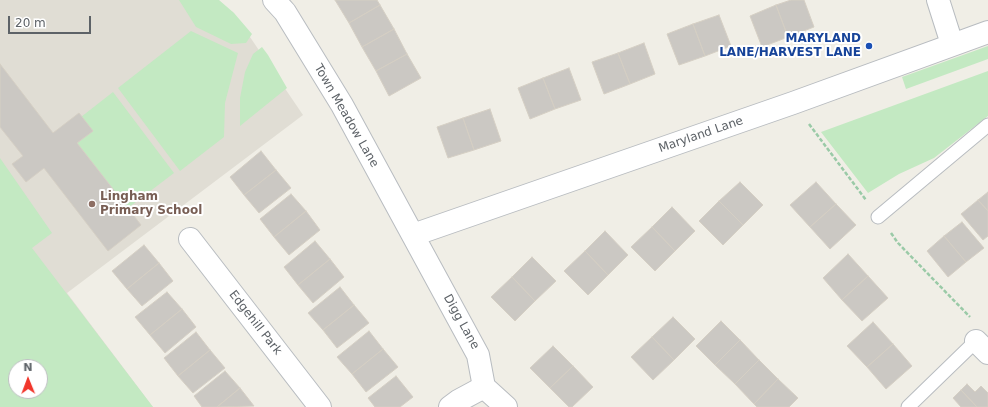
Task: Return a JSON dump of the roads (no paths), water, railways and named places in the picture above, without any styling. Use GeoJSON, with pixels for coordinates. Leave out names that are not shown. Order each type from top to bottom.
{"type":"FeatureCollection","features":[{"type":"Feature","properties":{"kind":"street","name":"Town Meadow Lane"},"geometry":{"type":"LineString","coordinates":[[274,0],[285,12],[342,105],[413,235]]}},
{"type":"Feature","properties":{"kind":"street"},"geometry":{"type":"LineString","coordinates":[[938,0],[952,44]]}},
{"type":"Feature","properties":{"kind":"street","name":"Maryland Lane"},"geometry":{"type":"LineString","coordinates":[[413,235],[793,103],[988,32]]}},
{"type":"Feature","properties":{"kind":"street","name":"Digg Lane"},"geometry":{"type":"LineString","coordinates":[[413,235],[478,355],[484,387]]}},
{"type":"Feature","properties":{"kind":"street","name":"Edgehill Park"},"geometry":{"type":"LineString","coordinates":[[190,239],[320,407]]}},
{"type":"Feature","properties":{"kind":"street"},"geometry":{"type":"LineString","coordinates":[[450,407],[484,387],[506,407]]}},
{"type":"Feature","properties":{"kind":"lane"},"geometry":{"type":"LineString","coordinates":[[878,217],[988,125]]}},
{"type":"Feature","properties":{"kind":"lane"},"geometry":{"type":"LineString","coordinates":[[908,407],[982,347]]}},
{"type":"Feature","properties":{"kind":"place","name":"MARYLAND LANE/HARVEST LANE"},"geometry":{"type":"Point","coordinates":[869,46]}},
{"type":"Feature","properties":{"kind":"place","name":"Lingham Primary School"},"geometry":{"type":"Point","coordinates":[92,204]}}]}
